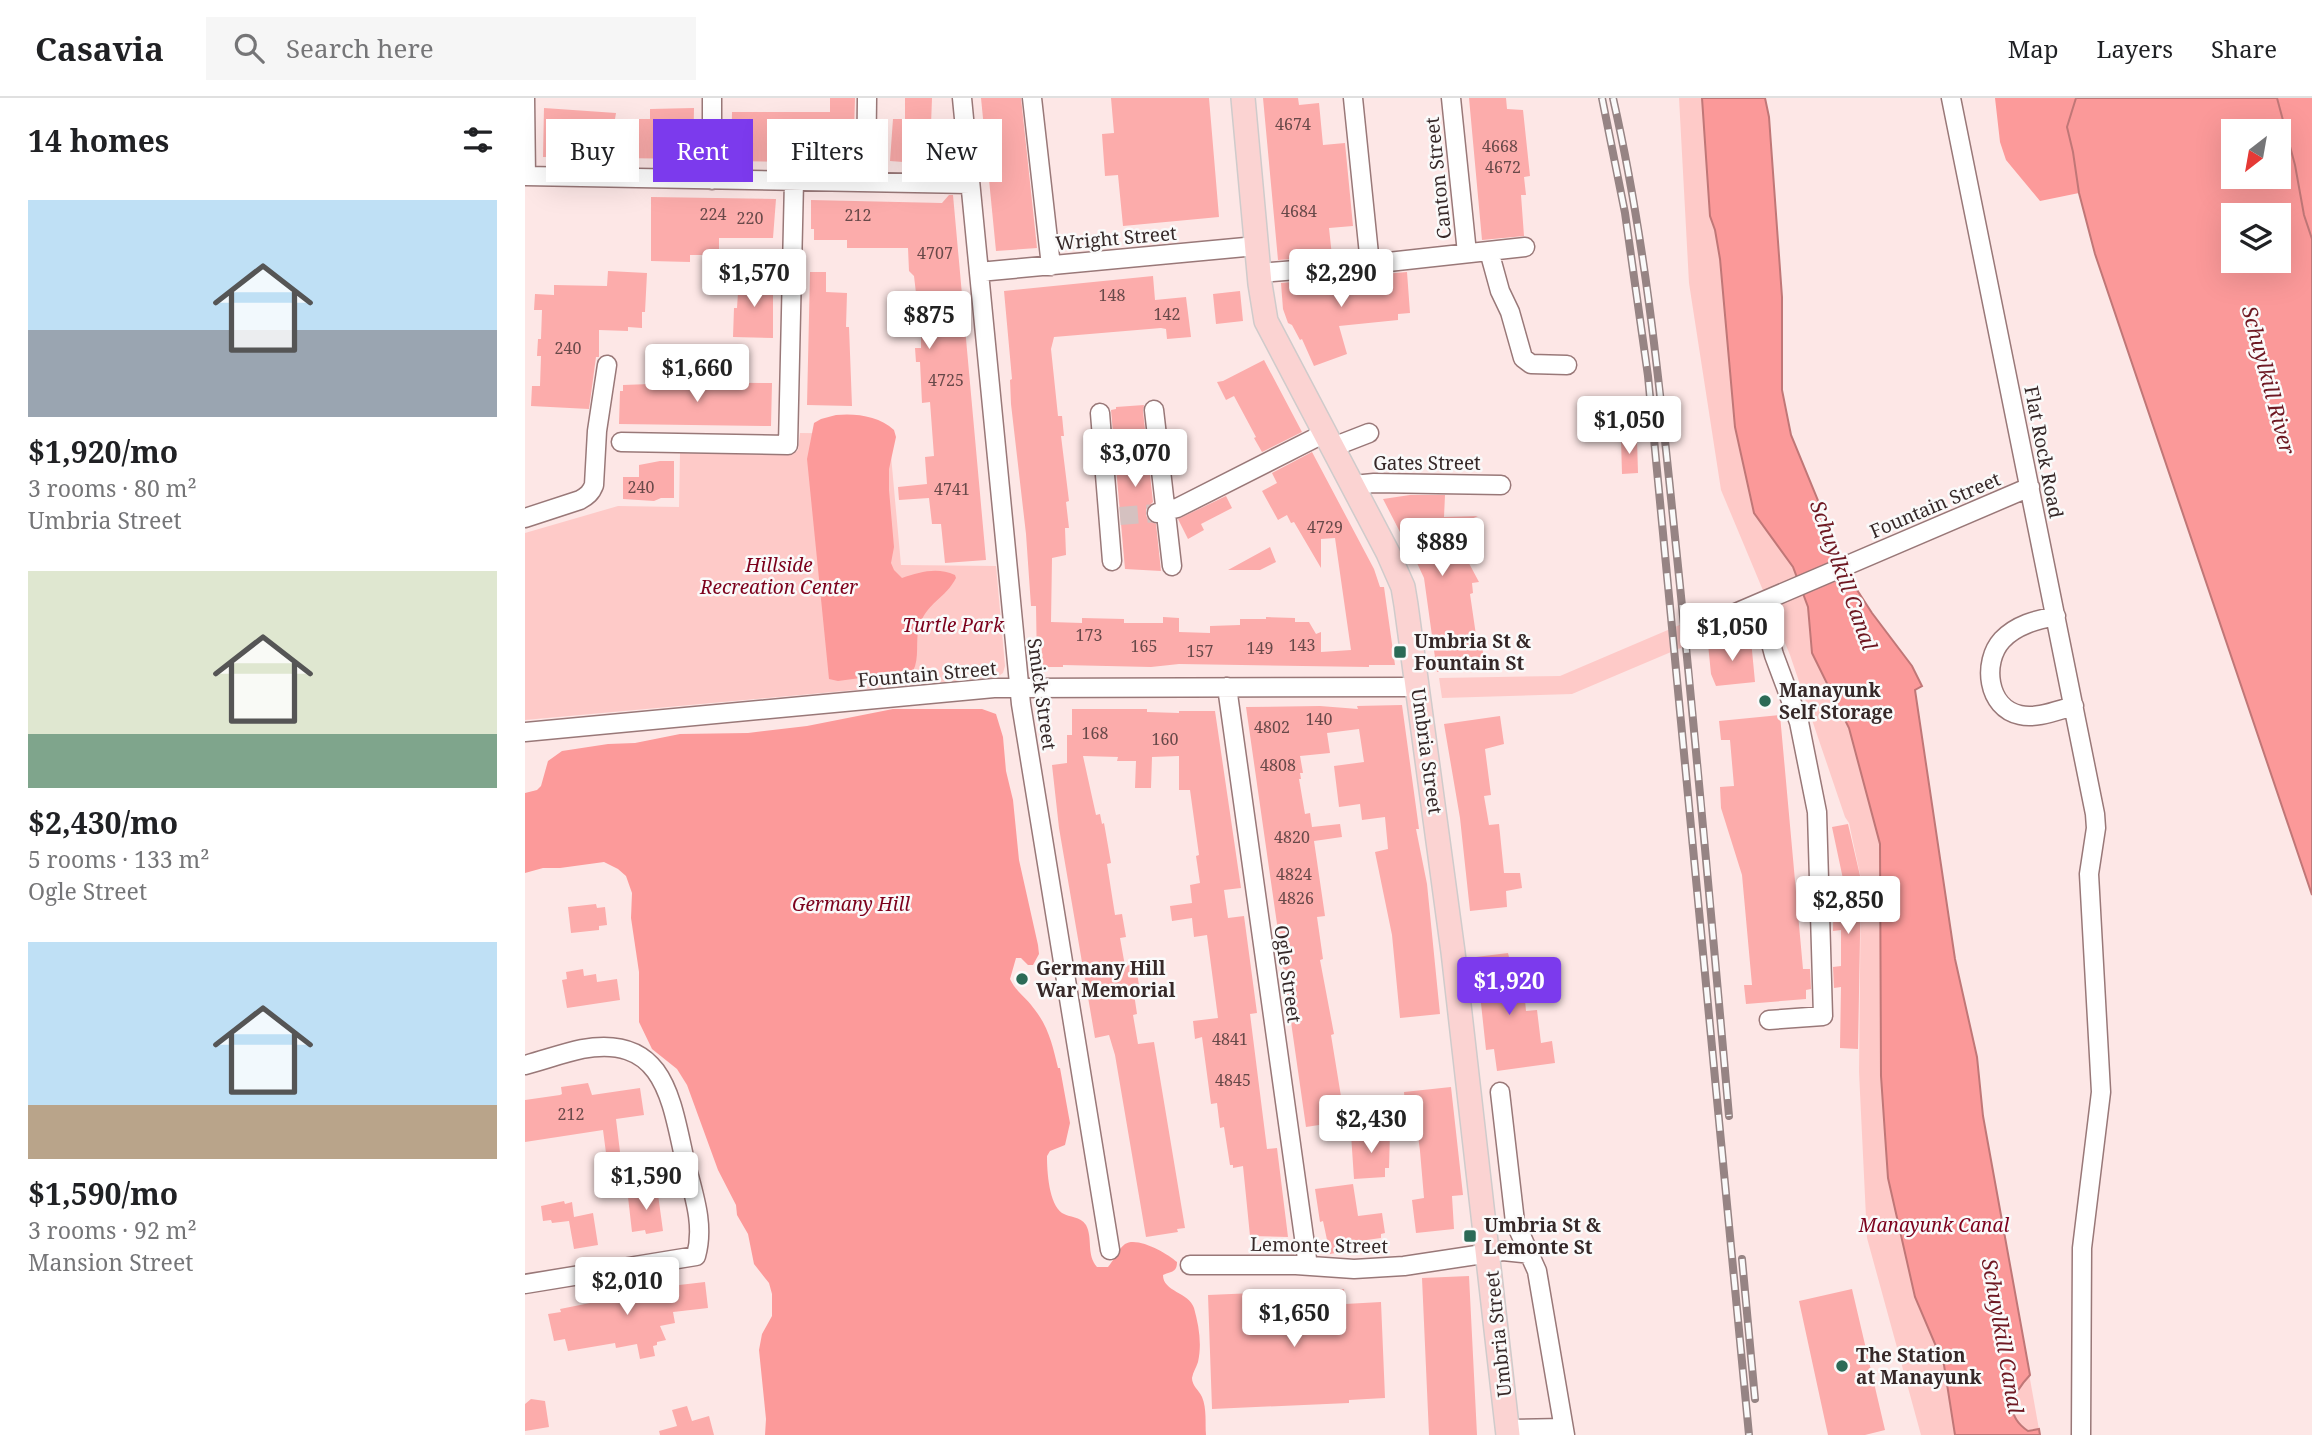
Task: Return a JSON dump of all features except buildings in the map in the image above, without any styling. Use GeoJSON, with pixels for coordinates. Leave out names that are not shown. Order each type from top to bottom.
{"type":"FeatureCollection","features":[{"type":"Feature","properties":{"kind":"main road","name":"Umbria Street"},"geometry":{"type":"LineString","coordinates":[[1243,98],[1256,246],[1266,321],[1353,485],[1403,587],[1441,852],[1508,1432]]}},
{"type":"Feature","properties":{"kind":"street"},"geometry":{"type":"LineString","coordinates":[[525,98],[526,176],[653,179]]}},
{"type":"Feature","properties":{"kind":"street"},"geometry":{"type":"LineString","coordinates":[[712,98],[712,119]]}},
{"type":"Feature","properties":{"kind":"street"},"geometry":{"type":"LineString","coordinates":[[867,98],[867,119]]}},
{"type":"Feature","properties":{"kind":"street","name":"Smick Street"},"geometry":{"type":"LineString","coordinates":[[962,98],[1019,688],[1110,1250]]}},
{"type":"Feature","properties":{"kind":"street"},"geometry":{"type":"LineString","coordinates":[[1032,98],[1051,266]]}},
{"type":"Feature","properties":{"kind":"street"},"geometry":{"type":"LineString","coordinates":[[1353,98],[1370,264]]}},
{"type":"Feature","properties":{"kind":"street","name":"Canton Street"},"geometry":{"type":"LineString","coordinates":[[1451,98],[1467,253]]}},
{"type":"Feature","properties":{"kind":"street","name":"Flat Rock Road"},"geometry":{"type":"LineString","coordinates":[[1951,98],[2097,828],[2089,874],[2101,1092],[2082,1248],[2081,1435]]}},
{"type":"Feature","properties":{"kind":"street"},"geometry":{"type":"LineString","coordinates":[[621,442],[788,445],[794,182]]}},
{"type":"Feature","properties":{"kind":"street"},"geometry":{"type":"LineString","coordinates":[[866,182],[970,184]]}},
{"type":"Feature","properties":{"kind":"street","name":"Wright Street"},"geometry":{"type":"LineString","coordinates":[[979,272],[1256,246]]}},
{"type":"Feature","properties":{"kind":"street"},"geometry":{"type":"LineString","coordinates":[[1259,273],[1525,247]]}},
{"type":"Feature","properties":{"kind":"street"},"geometry":{"type":"LineString","coordinates":[[1489,251],[1523,358],[1531,364],[1567,365]]}},
{"type":"Feature","properties":{"kind":"street"},"geometry":{"type":"LineString","coordinates":[[525,518],[580,500],[592,491],[597,431],[607,365]]}},
{"type":"Feature","properties":{"kind":"street"},"geometry":{"type":"LineString","coordinates":[[1154,410],[1161,512],[1172,566]]}},
{"type":"Feature","properties":{"kind":"street"},"geometry":{"type":"LineString","coordinates":[[1100,413],[1114,517],[1112,561]]}},
{"type":"Feature","properties":{"kind":"street"},"geometry":{"type":"LineString","coordinates":[[1161,512],[1177,508],[1329,440],[1369,433]]}},
{"type":"Feature","properties":{"kind":"street","name":"Gates Street"},"geometry":{"type":"LineString","coordinates":[[1353,485],[1501,485]]}},
{"type":"Feature","properties":{"kind":"street","name":"Fountain Street"},"geometry":{"type":"LineString","coordinates":[[1696,630],[2030,487]]}},
{"type":"Feature","properties":{"kind":"street"},"geometry":{"type":"LineString","coordinates":[[1759,603],[1774,655],[1799,722],[1817,812],[1823,1016],[1769,1020]]}},
{"type":"Feature","properties":{"kind":"street"},"geometry":{"type":"LineString","coordinates":[[2056,615],[2025,624],[2003,639],[1991,660],[1991,687],[2004,705],[2019,715],[2043,714],[2074,706]]}},
{"type":"Feature","properties":{"kind":"street","name":"Ogle Street"},"geometry":{"type":"LineString","coordinates":[[1227,687],[1308,1266]]}},
{"type":"Feature","properties":{"kind":"street","name":"Fountain Street"},"geometry":{"type":"LineString","coordinates":[[525,732],[994,688],[1419,687]]}},
{"type":"Feature","properties":{"kind":"street"},"geometry":{"type":"LineString","coordinates":[[525,1065],[568,1052],[601,1047],[627,1050],[641,1056],[659,1073],[671,1100],[697,1210],[700,1238],[696,1256],[525,1284]]}},
{"type":"Feature","properties":{"kind":"street"},"geometry":{"type":"LineString","coordinates":[[1500,1092],[1515,1222],[1530,1254],[1540,1285],[1564,1431],[1508,1432]]}},
{"type":"Feature","properties":{"kind":"street","name":"Lemonte Street"},"geometry":{"type":"LineString","coordinates":[[1190,1265],[1354,1269],[1420,1264],[1489,1253],[1514,1251],[1530,1254]]}},
{"type":"Feature","properties":{"kind":"green space","name":"Manayunk Canal"},"geometry":{"type":"Polygon","coordinates":[[[1679,98],[1765,98],[1769,117],[1782,297],[1782,390],[1791,435],[1833,537],[1835,553],[1847,580],[1912,666],[1922,686],[1915,690],[1955,959],[1977,1057],[1983,1116],[2040,1435],[1921,1435],[1867,1238],[1859,1072],[1861,879],[1849,823],[1790,655],[1721,490],[1689,283],[1679,98]]]}},
{"type":"Feature","properties":{"kind":"green space"},"geometry":{"type":"Polygon","coordinates":[[[1995,98],[2076,98],[2067,127],[2079,193],[2040,201],[2006,160],[2000,142],[1995,98]]]}},
{"type":"Feature","properties":{"kind":"green space"},"geometry":{"type":"Polygon","coordinates":[[[2277,98],[2312,98],[2312,239],[2304,215],[2291,150],[2291,119],[2283,119],[2277,98]]]}},
{"type":"Feature","properties":{"kind":"green space"},"geometry":{"type":"Polygon","coordinates":[[[836,415],[867,416],[894,430],[896,437],[889,469],[889,490],[894,547],[891,563],[894,570],[902,578],[935,571],[955,575],[956,578],[922,619],[913,671],[838,681],[829,679],[807,459],[814,423],[836,415]]]}},
{"type":"Feature","properties":{"kind":"green space","name":"Hillside Recreation Center"},"geometry":{"type":"Polygon","coordinates":[[[800,433],[889,434],[901,565],[996,566],[1005,666],[1003,673],[997,677],[525,720],[525,533],[618,506],[679,507],[680,453],[790,455],[798,450],[800,433]]]}},
{"type":"Feature","properties":{"kind":"green space"},"geometry":{"type":"Polygon","coordinates":[[[1696,618],[1697,641],[1572,694],[1442,698],[1439,678],[1560,676],[1696,618]]]}},
{"type":"Feature","properties":{"kind":"green space","name":"Germany Hill"},"geometry":{"type":"Polygon","coordinates":[[[893,709],[982,709],[996,714],[1003,737],[1006,771],[1013,800],[1019,860],[1039,954],[1033,965],[1016,958],[1010,979],[1040,1017],[1047,1031],[1060,1068],[1070,1123],[1065,1145],[1050,1151],[1047,1156],[1048,1179],[1054,1203],[1062,1213],[1081,1220],[1086,1225],[1092,1257],[1097,1267],[1108,1267],[1123,1246],[1130,1242],[1152,1247],[1177,1262],[1175,1270],[1163,1275],[1164,1281],[1171,1289],[1187,1298],[1194,1308],[1200,1348],[1192,1378],[1204,1402],[1206,1435],[765,1435],[766,1419],[759,1350],[762,1334],[772,1316],[772,1294],[769,1283],[754,1264],[748,1234],[718,1170],[687,1085],[677,1069],[652,1049],[639,1022],[639,972],[631,918],[632,893],[626,876],[604,862],[543,868],[525,873],[525,793],[541,786],[548,761],[562,751],[635,743],[680,734],[748,733],[807,726],[893,709]]]}},
{"type":"Feature","properties":{"kind":"water","name":"Manayunk Canal"},"geometry":{"type":"Polygon","coordinates":[[[1702,98],[1765,98],[1769,117],[1782,297],[1782,390],[1791,435],[1833,537],[1835,553],[1847,580],[1912,666],[1922,686],[1915,690],[1955,959],[1977,1057],[1983,1116],[2030,1375],[2015,1397],[2013,1411],[2020,1424],[2028,1431],[2039,1429],[2040,1435],[1955,1435],[1944,1365],[1915,1297],[1888,1178],[1881,1076],[1880,844],[1849,728],[1812,653],[1808,607],[1793,567],[1754,513],[1735,427],[1720,259],[1710,216],[1702,98]]]}},
{"type":"Feature","properties":{"kind":"water","name":"Schuylkill River"},"geometry":{"type":"Polygon","coordinates":[[[2076,98],[2277,98],[2283,119],[2221,119],[2221,189],[2291,189],[2291,150],[2304,215],[2312,239],[2312,895],[2095,254],[2079,193],[2067,127],[2076,98]]]}},
{"type":"Feature","properties":{"kind":"tunnel"},"geometry":{"type":"LineString","coordinates":[[1120,516],[1157,513]]}},
{"type":"Feature","properties":{"kind":"railway"},"geometry":{"type":"LineString","coordinates":[[1602,98],[1625,213],[1648,376],[1749,1435]]}},
{"type":"Feature","properties":{"kind":"railway"},"geometry":{"type":"LineString","coordinates":[[1613,98],[1635,207],[1657,372],[1729,1116]]}},
{"type":"Feature","properties":{"kind":"railway"},"geometry":{"type":"LineString","coordinates":[[1742,1259],[1755,1399]]}},
{"type":"Feature","properties":{"kind":"place","name":"Umbria St & Fountain St"},"geometry":{"type":"Point","coordinates":[1400,652]}},
{"type":"Feature","properties":{"kind":"place","name":"Manayunk Self Storage"},"geometry":{"type":"Point","coordinates":[1765,701]}},
{"type":"Feature","properties":{"kind":"place","name":"Germany Hill War Memorial"},"geometry":{"type":"Point","coordinates":[1022,979]}},
{"type":"Feature","properties":{"kind":"place","name":"Umbria St & Lemonte St"},"geometry":{"type":"Point","coordinates":[1470,1236]}},
{"type":"Feature","properties":{"kind":"place","name":"The Station at Manayunk"},"geometry":{"type":"Point","coordinates":[1842,1366]}},
{"type":"Feature","properties":{"kind":"water label","name":"Schuylkill Canal"},"geometry":{"type":"Point","coordinates":[1844,575]}},
{"type":"Feature","properties":{"kind":"water label","name":"Schuylkill Canal"},"geometry":{"type":"Point","coordinates":[2003,1336]}},
{"type":"Feature","properties":{"kind":"park label","name":"Turtle Park"},"geometry":{"type":"Point","coordinates":[953,625]}}]}
